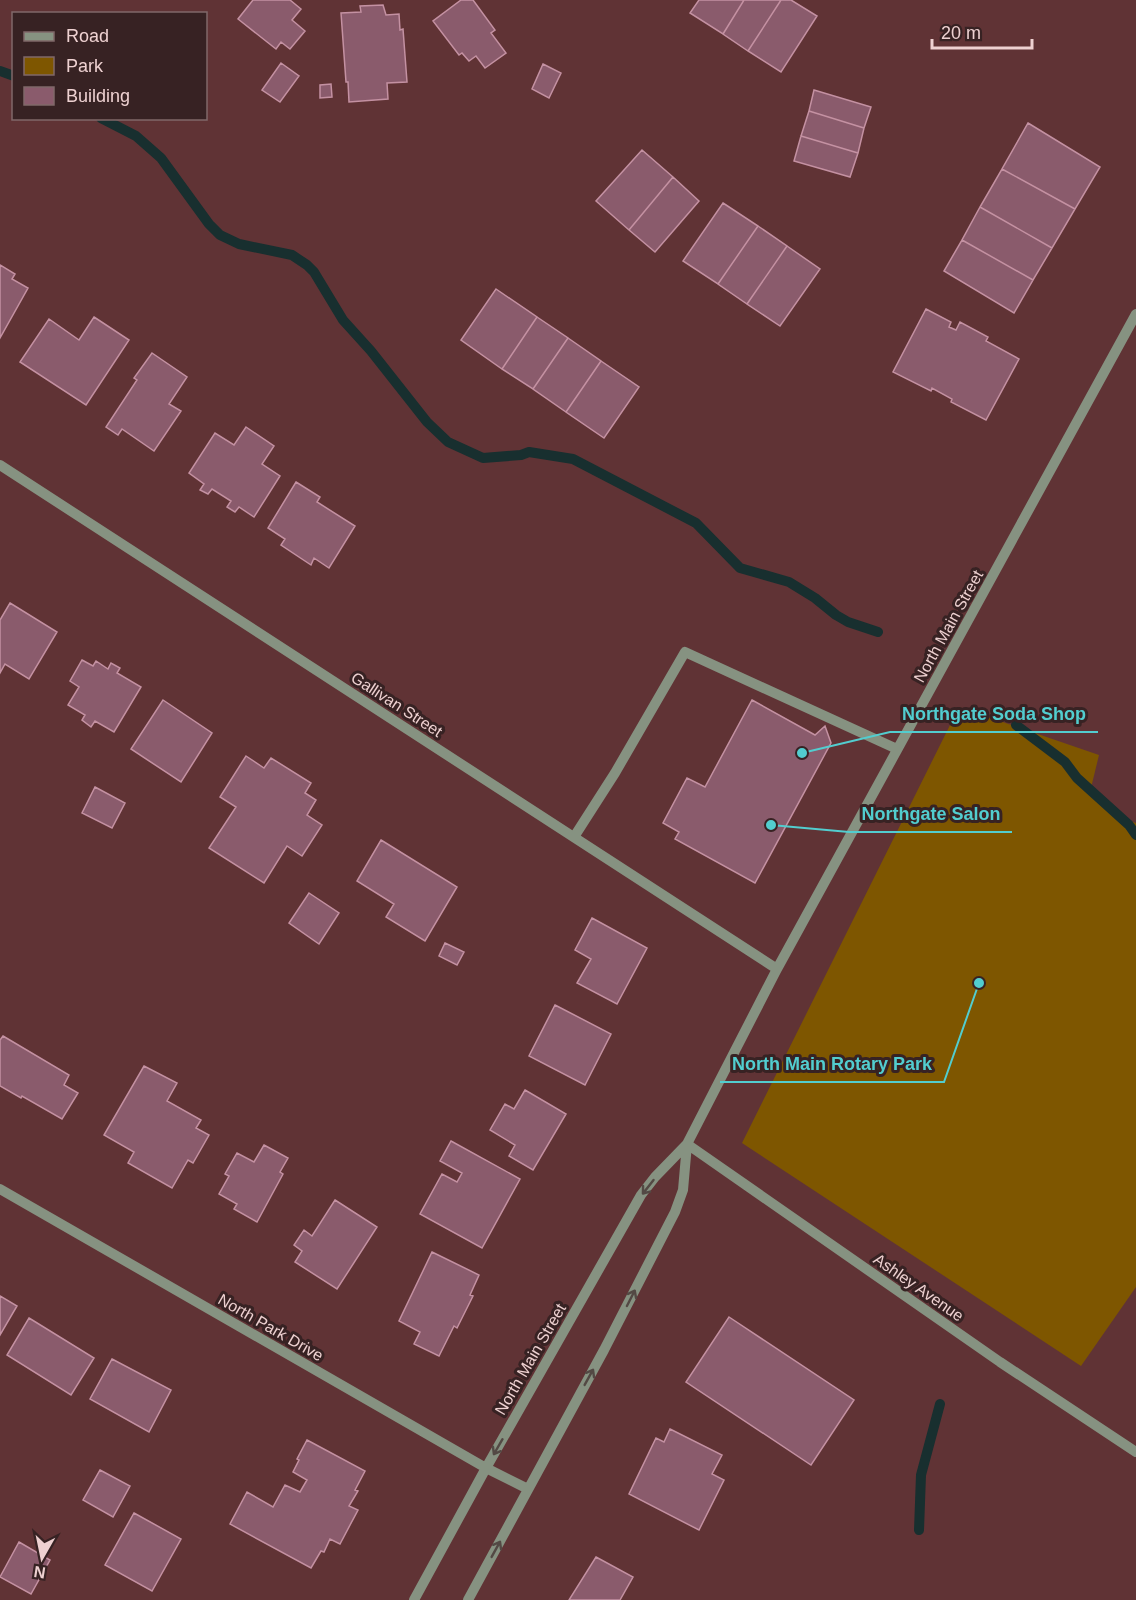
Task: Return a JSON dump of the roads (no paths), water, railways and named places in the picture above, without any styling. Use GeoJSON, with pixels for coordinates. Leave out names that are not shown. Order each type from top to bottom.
{"type":"FeatureCollection","features":[{"type":"Feature","properties":{"kind":"street","name":"North Main Street"},"geometry":{"type":"LineString","coordinates":[[414,1600],[641,1195],[687,1144],[777,969],[1135,320]]}},
{"type":"Feature","properties":{"kind":"street","name":"Gallivan Street"},"geometry":{"type":"LineString","coordinates":[[0,465],[777,969]]}},
{"type":"Feature","properties":{"kind":"street"},"geometry":{"type":"LineString","coordinates":[[574,837],[615,773],[685,652],[897,749]]}},
{"type":"Feature","properties":{"kind":"street","name":"North Main Street"},"geometry":{"type":"LineString","coordinates":[[468,1600],[604,1350],[675,1212],[683,1190],[687,1144]]}},
{"type":"Feature","properties":{"kind":"street","name":"Ashley Avenue"},"geometry":{"type":"LineString","coordinates":[[687,1144],[1000,1362],[1136,1452]]}},
{"type":"Feature","properties":{"kind":"street","name":"North Park Drive"},"geometry":{"type":"LineString","coordinates":[[0,1189],[486,1468],[528,1489]]}},
{"type":"Feature","properties":{"kind":"waterway"},"geometry":{"type":"LineString","coordinates":[[0,71],[12,75]]}},
{"type":"Feature","properties":{"kind":"waterway"},"geometry":{"type":"LineString","coordinates":[[105,120],[136,136],[161,158],[209,224],[220,235],[239,244],[292,255],[307,265],[314,272],[343,320],[371,351],[427,422],[448,442],[483,458],[521,455],[529,452],[573,459],[696,523],[740,568],[789,582],[848,622],[878,632]]}},
{"type":"Feature","properties":{"kind":"waterway"},"geometry":{"type":"LineString","coordinates":[[1016,725],[1065,762],[1077,778],[1129,825],[1136,835]]}},
{"type":"Feature","properties":{"kind":"waterway"},"geometry":{"type":"LineString","coordinates":[[919,1530],[921,1475],[940,1404]]}},
{"type":"Feature","properties":{"kind":"place","name":"Northgate Soda Shop"},"geometry":{"type":"Point","coordinates":[802,753]}},
{"type":"Feature","properties":{"kind":"place","name":"Northgate Salon"},"geometry":{"type":"Point","coordinates":[771,825]}},
{"type":"Feature","properties":{"kind":"place","name":"North Main Rotary Park"},"geometry":{"type":"Point","coordinates":[979,983]}}]}
